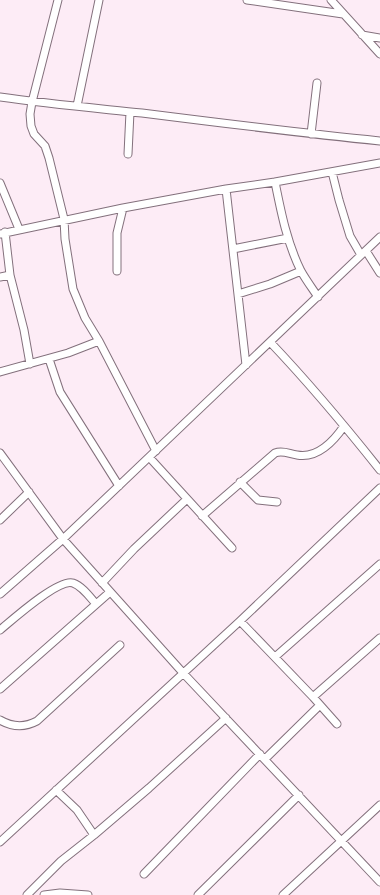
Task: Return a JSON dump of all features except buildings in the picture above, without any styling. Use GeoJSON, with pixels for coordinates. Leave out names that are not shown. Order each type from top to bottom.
{"type":"FeatureCollection","features":[{"type":"Feature","properties":{"kind":"street"},"geometry":{"type":"LineString","coordinates":[[58,0],[32,102],[30,114],[31,126],[34,134],[44,146],[49,158],[64,219],[65,238],[73,288],[85,318],[99,341],[156,450]]}},
{"type":"Feature","properties":{"kind":"street"},"geometry":{"type":"LineString","coordinates":[[77,106],[99,0]]}},
{"type":"Feature","properties":{"kind":"street"},"geometry":{"type":"LineString","coordinates":[[247,0],[343,14]]}},
{"type":"Feature","properties":{"kind":"street"},"geometry":{"type":"LineString","coordinates":[[331,0],[380,54]]}},
{"type":"Feature","properties":{"kind":"street"},"geometry":{"type":"LineString","coordinates":[[362,35],[380,38]]}},
{"type":"Feature","properties":{"kind":"street"},"geometry":{"type":"LineString","coordinates":[[311,134],[318,83]]}},
{"type":"Feature","properties":{"kind":"street"},"geometry":{"type":"LineString","coordinates":[[0,97],[32,102],[380,141]]}},
{"type":"Feature","properties":{"kind":"street"},"geometry":{"type":"LineString","coordinates":[[128,154],[130,112]]}},
{"type":"Feature","properties":{"kind":"street"},"geometry":{"type":"LineString","coordinates":[[30,364],[24,330],[10,275],[2,233],[123,208],[380,163]]}},
{"type":"Feature","properties":{"kind":"street"},"geometry":{"type":"LineString","coordinates":[[332,172],[350,236],[380,273]]}},
{"type":"Feature","properties":{"kind":"street"},"geometry":{"type":"LineString","coordinates":[[275,182],[283,225],[301,271],[318,297]]}},
{"type":"Feature","properties":{"kind":"street"},"geometry":{"type":"LineString","coordinates":[[0,184],[19,229]]}},
{"type":"Feature","properties":{"kind":"street"},"geometry":{"type":"LineString","coordinates":[[226,189],[246,365]]}},
{"type":"Feature","properties":{"kind":"street"},"geometry":{"type":"LineString","coordinates":[[117,270],[117,233],[123,208]]}},
{"type":"Feature","properties":{"kind":"street"},"geometry":{"type":"LineString","coordinates":[[233,249],[288,238]]}},
{"type":"Feature","properties":{"kind":"street"},"geometry":{"type":"LineString","coordinates":[[0,594],[63,539],[380,238]]}},
{"type":"Feature","properties":{"kind":"street"},"geometry":{"type":"LineString","coordinates":[[238,294],[270,284],[301,271]]}},
{"type":"Feature","properties":{"kind":"street"},"geometry":{"type":"LineString","coordinates":[[0,278],[10,275]]}},
{"type":"Feature","properties":{"kind":"street"},"geometry":{"type":"LineString","coordinates":[[0,372],[49,359],[87,347],[99,341]]}},
{"type":"Feature","properties":{"kind":"street"},"geometry":{"type":"LineString","coordinates":[[270,342],[344,426],[380,470]]}},
{"type":"Feature","properties":{"kind":"street"},"geometry":{"type":"LineString","coordinates":[[49,359],[60,392],[119,486]]}},
{"type":"Feature","properties":{"kind":"street"},"geometry":{"type":"LineString","coordinates":[[202,516],[240,482],[276,453],[279,452],[302,456],[313,454],[332,442],[344,426]]}},
{"type":"Feature","properties":{"kind":"street"},"geometry":{"type":"LineString","coordinates":[[0,453],[3,464],[29,492],[63,539],[184,674],[380,882]]}},
{"type":"Feature","properties":{"kind":"street"},"geometry":{"type":"LineString","coordinates":[[148,457],[232,548]]}},
{"type":"Feature","properties":{"kind":"street"},"geometry":{"type":"LineString","coordinates":[[240,482],[258,500],[277,502]]}},
{"type":"Feature","properties":{"kind":"street"},"geometry":{"type":"LineString","coordinates":[[0,842],[184,674],[380,488]]}},
{"type":"Feature","properties":{"kind":"street"},"geometry":{"type":"LineString","coordinates":[[0,520],[29,492]]}},
{"type":"Feature","properties":{"kind":"street"},"geometry":{"type":"LineString","coordinates":[[102,583],[134,549],[187,499]]}},
{"type":"Feature","properties":{"kind":"street"},"geometry":{"type":"LineString","coordinates":[[275,657],[380,564]]}},
{"type":"Feature","properties":{"kind":"street"},"geometry":{"type":"LineString","coordinates":[[0,630],[28,606],[61,584],[69,582],[78,585],[96,604]]}},
{"type":"Feature","properties":{"kind":"street"},"geometry":{"type":"LineString","coordinates":[[0,689],[110,592]]}},
{"type":"Feature","properties":{"kind":"street"},"geometry":{"type":"LineString","coordinates":[[240,621],[337,724]]}},
{"type":"Feature","properties":{"kind":"street"},"geometry":{"type":"LineString","coordinates":[[313,697],[380,638]]}},
{"type":"Feature","properties":{"kind":"street"},"geometry":{"type":"LineString","coordinates":[[0,720],[14,726],[30,724],[37,721],[120,645]]}},
{"type":"Feature","properties":{"kind":"street"},"geometry":{"type":"LineString","coordinates":[[144,874],[262,757],[320,706]]}},
{"type":"Feature","properties":{"kind":"street"},"geometry":{"type":"LineString","coordinates":[[27,895],[61,861],[149,788],[226,718]]}},
{"type":"Feature","properties":{"kind":"street"},"geometry":{"type":"LineString","coordinates":[[56,790],[76,810],[94,835]]}},
{"type":"Feature","properties":{"kind":"street"},"geometry":{"type":"LineString","coordinates":[[198,895],[298,795]]}},
{"type":"Feature","properties":{"kind":"street"},"geometry":{"type":"LineString","coordinates":[[283,895],[380,805]]}},
{"type":"Feature","properties":{"kind":"street"},"geometry":{"type":"LineString","coordinates":[[44,895],[53,893],[88,895]]}}]}
